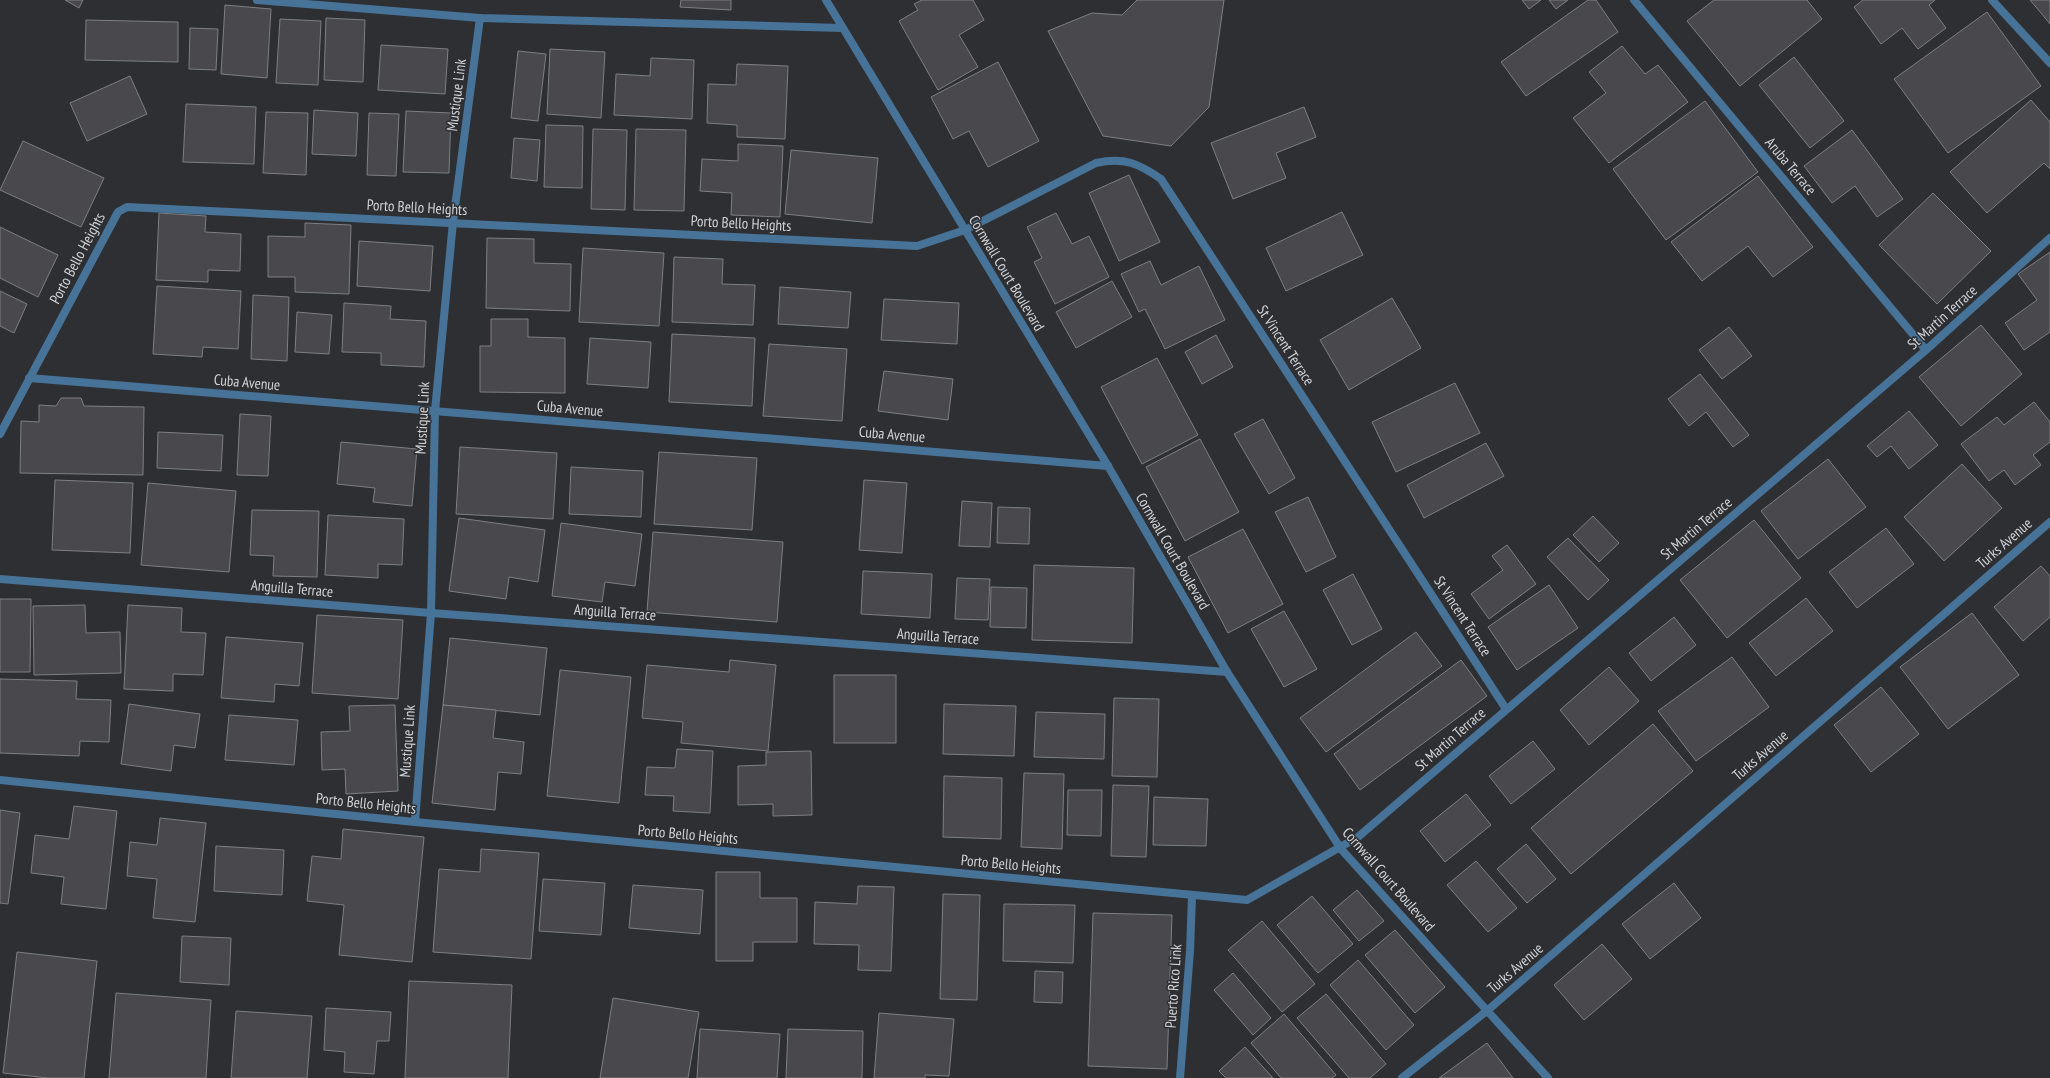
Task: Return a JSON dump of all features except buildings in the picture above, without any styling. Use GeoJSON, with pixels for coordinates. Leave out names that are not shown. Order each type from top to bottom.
{"type":"FeatureCollection","features":[{"type":"Feature","properties":{"kind":"street"},"geometry":{"type":"LineString","coordinates":[[257,0],[480,18],[842,28]]}},
{"type":"Feature","properties":{"kind":"street","name":"Cornwall Court Boulevard"},"geometry":{"type":"LineString","coordinates":[[826,0],[1108,466],[1228,672],[1341,849],[1548,1078]]}},
{"type":"Feature","properties":{"kind":"street","name":"Aruba Terrace"},"geometry":{"type":"LineString","coordinates":[[1634,0],[1926,350]]}},
{"type":"Feature","properties":{"kind":"street"},"geometry":{"type":"LineString","coordinates":[[1992,0],[2050,63]]}},
{"type":"Feature","properties":{"kind":"street","name":"Mustique Link"},"geometry":{"type":"LineString","coordinates":[[415,822],[431,613],[435,411],[453,222],[480,18]]}},
{"type":"Feature","properties":{"kind":"street","name":"St Vincent Terrace"},"geometry":{"type":"LineString","coordinates":[[965,230],[1096,163],[1113,159],[1132,162],[1162,179],[1506,709]]}},
{"type":"Feature","properties":{"kind":"street","name":"Porto Bello Heights"},"geometry":{"type":"LineString","coordinates":[[0,434],[118,212],[127,207],[917,246],[965,230]]}},
{"type":"Feature","properties":{"kind":"street","name":"St Martin Terrace"},"geometry":{"type":"LineString","coordinates":[[1358,837],[1926,350],[2050,238]]}},
{"type":"Feature","properties":{"kind":"street","name":"Cuba Avenue"},"geometry":{"type":"LineString","coordinates":[[29,378],[1108,466]]}},
{"type":"Feature","properties":{"kind":"street","name":"Turks Avenue"},"geometry":{"type":"LineString","coordinates":[[1402,1078],[1488,1010],[2050,522]]}},
{"type":"Feature","properties":{"kind":"street","name":"Anguilla Terrace"},"geometry":{"type":"LineString","coordinates":[[0,579],[431,613],[1228,672]]}},
{"type":"Feature","properties":{"kind":"street","name":"Porto Bello Heights"},"geometry":{"type":"LineString","coordinates":[[0,780],[415,822],[1247,900],[1341,849],[1358,837]]}},
{"type":"Feature","properties":{"kind":"street","name":"Puerto Rico Link"},"geometry":{"type":"LineString","coordinates":[[1180,1078],[1190,952],[1192,896]]}}]}
